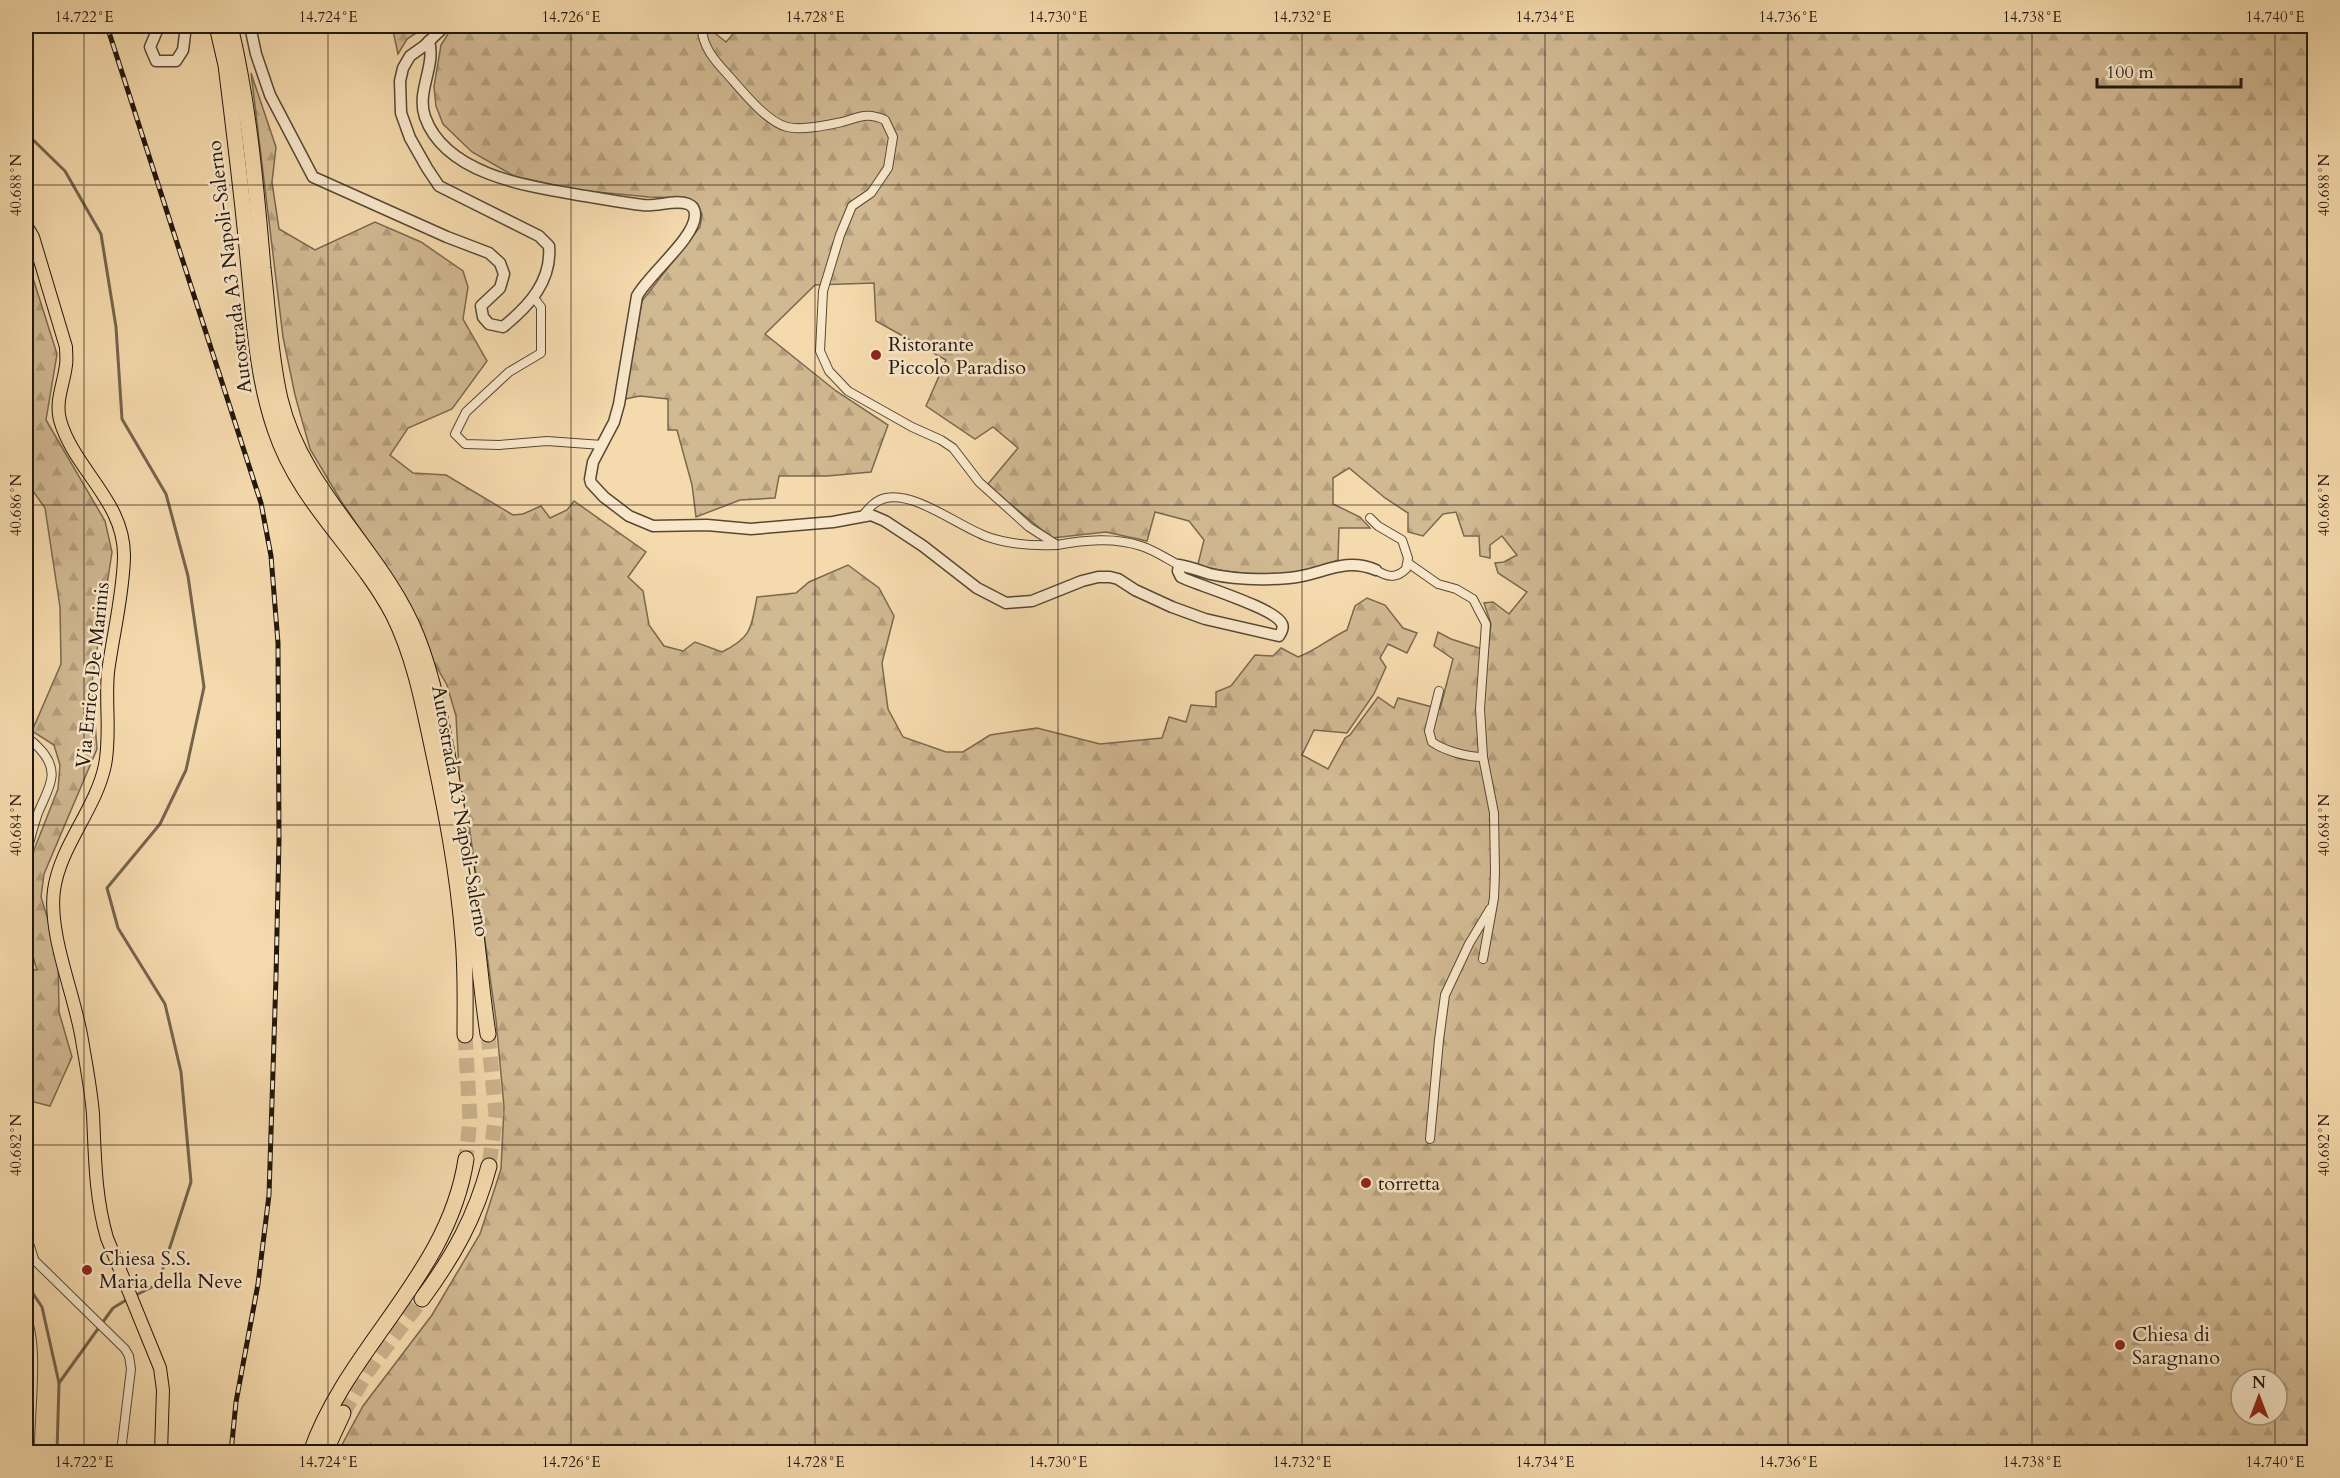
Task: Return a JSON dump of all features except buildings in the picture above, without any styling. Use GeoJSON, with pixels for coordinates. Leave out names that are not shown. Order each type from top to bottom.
{"type":"FeatureCollection","features":[{"type":"Feature","properties":{"kind":"highway","name":"Autostrada A3 Napoli-Salerno"},"geometry":{"type":"LineString","coordinates":[[224,27],[226,65],[236,138],[257,351],[271,417],[284,452],[309,498],[376,587],[392,613],[410,656],[443,766],[470,941],[488,1034]]}},
{"type":"Feature","properties":{"kind":"highway","name":"Autostrada A3 Napoli-Salerno"},"geometry":{"type":"LineString","coordinates":[[465,1035],[470,941]]}},
{"type":"Feature","properties":{"kind":"highway"},"geometry":{"type":"LineString","coordinates":[[310,1452],[337,1396],[436,1249],[459,1196],[466,1160]]}},
{"type":"Feature","properties":{"kind":"highway"},"geometry":{"type":"LineString","coordinates":[[422,1299],[451,1258],[465,1233],[477,1208],[489,1166]]}},
{"type":"Feature","properties":{"kind":"highway"},"geometry":{"type":"LineString","coordinates":[[325,1452],[343,1413]]}},
{"type":"Feature","properties":{"kind":"main road","name":"Via Errico De Marinis"},"geometry":{"type":"LineString","coordinates":[[26,225],[33,237],[66,346],[66,365],[59,404],[60,419],[79,457],[119,522],[123,537],[124,559],[120,600],[108,673],[105,765],[97,791],[57,873],[53,891],[57,938],[77,1011],[86,1065],[92,1111],[96,1186],[101,1218],[160,1368],[163,1390],[161,1452]]}},
{"type":"Feature","properties":{"kind":"street"},"geometry":{"type":"LineString","coordinates":[[159,26],[150,47],[156,61],[176,61],[183,50],[186,26]]}},
{"type":"Feature","properties":{"kind":"street"},"geometry":{"type":"LineString","coordinates":[[250,26],[256,54],[270,95],[313,177],[447,237],[489,253],[500,263],[504,274],[500,288],[482,306],[483,317],[489,324],[503,327],[534,298],[546,278],[550,253],[546,241],[439,186],[420,157],[405,126],[400,97],[403,68],[410,56],[444,26]]}},
{"type":"Feature","properties":{"kind":"street"},"geometry":{"type":"LineString","coordinates":[[702,26],[702,34],[711,56],[749,99],[787,128],[822,126],[871,114],[885,120],[893,136],[888,168],[871,194],[852,206],[840,235],[823,291],[820,351],[829,371],[848,391],[953,448],[979,482],[1029,527],[1057,545]]}},
{"type":"Feature","properties":{"kind":"street"},"geometry":{"type":"LineString","coordinates":[[429,41],[432,60],[423,93],[425,116],[439,140],[463,161],[482,172],[508,182],[644,206],[684,203],[694,210],[693,223],[687,234],[648,279],[637,296],[619,404],[614,422],[592,468],[591,483],[604,497],[629,516],[653,526],[707,525],[751,529],[833,522],[864,514],[885,521],[977,588],[1006,603],[1032,601],[1082,581],[1110,577],[1119,579],[1135,590],[1172,608],[1279,636],[1283,631],[1282,623],[1276,617],[1242,600],[1181,577],[1178,571],[1179,565]]}},
{"type":"Feature","properties":{"kind":"street"},"geometry":{"type":"LineString","coordinates":[[534,298],[540,307],[541,353],[509,372],[466,412],[455,434],[465,444],[498,445],[548,441],[602,445]]}},
{"type":"Feature","properties":{"kind":"street"},"geometry":{"type":"LineString","coordinates":[[864,514],[874,503],[886,498],[902,498],[918,502],[987,537],[1011,544],[1057,545],[1096,540],[1121,542],[1142,546],[1179,565],[1210,574],[1243,579],[1290,578],[1338,566],[1369,568],[1391,577],[1401,573],[1408,563],[1407,549],[1402,540],[1378,526],[1370,518]]}},
{"type":"Feature","properties":{"kind":"street"},"geometry":{"type":"LineString","coordinates":[[1408,563],[1438,584],[1456,589],[1473,599],[1486,624],[1480,709],[1483,757],[1494,813],[1496,872],[1484,959]]}},
{"type":"Feature","properties":{"kind":"street"},"geometry":{"type":"LineString","coordinates":[[1439,691],[1429,731],[1432,742],[1439,747],[1473,757],[1483,757]]}},
{"type":"Feature","properties":{"kind":"street"},"geometry":{"type":"LineString","coordinates":[[26,738],[32,740],[52,766],[50,790],[39,812],[26,854]]}},
{"type":"Feature","properties":{"kind":"street"},"geometry":{"type":"LineString","coordinates":[[1430,1138],[1438,1040],[1445,995],[1469,944],[1492,906]]}},
{"type":"Feature","properties":{"kind":"street"},"geometry":{"type":"LineString","coordinates":[[26,1234],[34,1259]]}},
{"type":"Feature","properties":{"kind":"street"},"geometry":{"type":"LineString","coordinates":[[26,1252],[124,1349],[130,1363],[121,1452]]}},
{"type":"Feature","properties":{"kind":"street"},"geometry":{"type":"LineString","coordinates":[[26,1318],[31,1333],[32,1353],[30,1452]]}},
{"type":"Feature","properties":{"kind":"green space"},"geometry":{"type":"Polygon","coordinates":[[[392,26],[427,26],[407,39],[398,54],[392,26]]]}},
{"type":"Feature","properties":{"kind":"green space"},"geometry":{"type":"Polygon","coordinates":[[[453,26],[706,26],[726,42],[740,26],[2314,26],[2314,1452],[338,1452],[363,1406],[432,1315],[480,1234],[501,1169],[504,1107],[496,1020],[469,825],[460,789],[456,716],[447,685],[432,659],[416,617],[310,449],[295,395],[283,337],[251,73],[276,147],[272,182],[279,229],[315,250],[375,222],[421,242],[463,271],[468,287],[463,319],[487,361],[452,409],[408,428],[390,455],[413,473],[446,475],[513,515],[523,514],[541,506],[550,518],[567,510],[574,501],[646,552],[628,577],[643,591],[649,625],[664,646],[683,651],[695,642],[722,652],[740,641],[749,630],[757,597],[796,593],[809,582],[848,565],[879,588],[894,616],[882,663],[888,709],[903,737],[946,752],[963,752],[990,735],[1037,728],[1100,744],[1162,738],[1169,717],[1186,722],[1191,705],[1216,707],[1216,692],[1231,686],[1255,655],[1273,656],[1281,648],[1298,657],[1310,651],[1347,630],[1355,606],[1367,598],[1385,605],[1403,628],[1417,633],[1407,653],[1388,644],[1380,658],[1386,667],[1374,694],[1347,733],[1314,730],[1302,755],[1328,769],[1345,738],[1350,735],[1378,697],[1394,708],[1398,698],[1440,709],[1453,659],[1434,646],[1438,632],[1451,639],[1488,651],[1491,624],[1484,603],[1493,602],[1509,614],[1527,592],[1498,573],[1495,563],[1504,562],[1517,555],[1502,536],[1490,545],[1490,558],[1480,556],[1479,536],[1464,536],[1456,512],[1443,514],[1423,536],[1408,532],[1408,513],[1385,498],[1349,468],[1333,478],[1333,504],[1360,517],[1370,528],[1339,528],[1338,560],[1311,569],[1278,574],[1249,574],[1198,564],[1204,540],[1189,521],[1155,512],[1147,541],[1106,532],[1052,538],[988,484],[1018,448],[993,427],[975,439],[926,406],[946,360],[876,321],[874,283],[815,285],[765,334],[836,391],[888,425],[871,472],[827,476],[779,476],[775,498],[740,500],[696,517],[692,485],[677,430],[668,430],[668,399],[640,396],[625,399],[642,301],[700,227],[702,214],[697,203],[687,198],[577,190],[514,176],[472,152],[443,124],[436,106],[434,87],[441,45],[453,26]]]}},
{"type":"Feature","properties":{"kind":"green space"},"geometry":{"type":"Polygon","coordinates":[[[26,256],[57,354],[46,420],[105,521],[112,552],[92,682],[97,749],[44,874],[41,897],[58,952],[59,1012],[72,1057],[50,1106],[26,1100],[26,969],[37,970],[26,933],[26,889],[34,850],[58,789],[60,765],[54,745],[32,731],[61,664],[60,607],[45,508],[26,481],[26,256]]]}},
{"type":"Feature","properties":{"kind":"waterway"},"geometry":{"type":"LineString","coordinates":[[26,133],[65,171],[101,234],[116,327],[122,419],[166,494],[188,576],[204,687],[186,770],[160,824],[107,888],[118,928],[165,1004],[181,1072],[191,1182],[158,1284],[134,1296]]}},
{"type":"Feature","properties":{"kind":"waterway"},"geometry":{"type":"LineString","coordinates":[[26,1283],[42,1307],[59,1383],[57,1452]]}},
{"type":"Feature","properties":{"kind":"waterway"},"geometry":{"type":"LineString","coordinates":[[59,1383],[113,1308],[128,1299]]}},
{"type":"Feature","properties":{"kind":"tunnel"},"geometry":{"type":"LineString","coordinates":[[488,1034],[496,1114],[489,1166]]}},
{"type":"Feature","properties":{"kind":"tunnel"},"geometry":{"type":"LineString","coordinates":[[465,1035],[470,1119],[466,1159]]}},
{"type":"Feature","properties":{"kind":"tunnel"},"geometry":{"type":"LineString","coordinates":[[343,1413],[368,1371],[422,1299]]}},
{"type":"Feature","properties":{"kind":"railway"},"geometry":{"type":"LineString","coordinates":[[107,26],[261,503],[271,556],[278,643],[279,840],[269,1195],[258,1284],[236,1402],[231,1452]]}},
{"type":"Feature","properties":{"kind":"place","name":"Ristorante Piccolo Paradiso"},"geometry":{"type":"Point","coordinates":[876,355]}},
{"type":"Feature","properties":{"kind":"place","name":"torretta"},"geometry":{"type":"Point","coordinates":[1366,1183]}},
{"type":"Feature","properties":{"kind":"place","name":"Chiesa S.S. Maria della Neve"},"geometry":{"type":"Point","coordinates":[87,1270]}},
{"type":"Feature","properties":{"kind":"place","name":"Chiesa di Saragnano"},"geometry":{"type":"Point","coordinates":[2120,1345]}}]}
